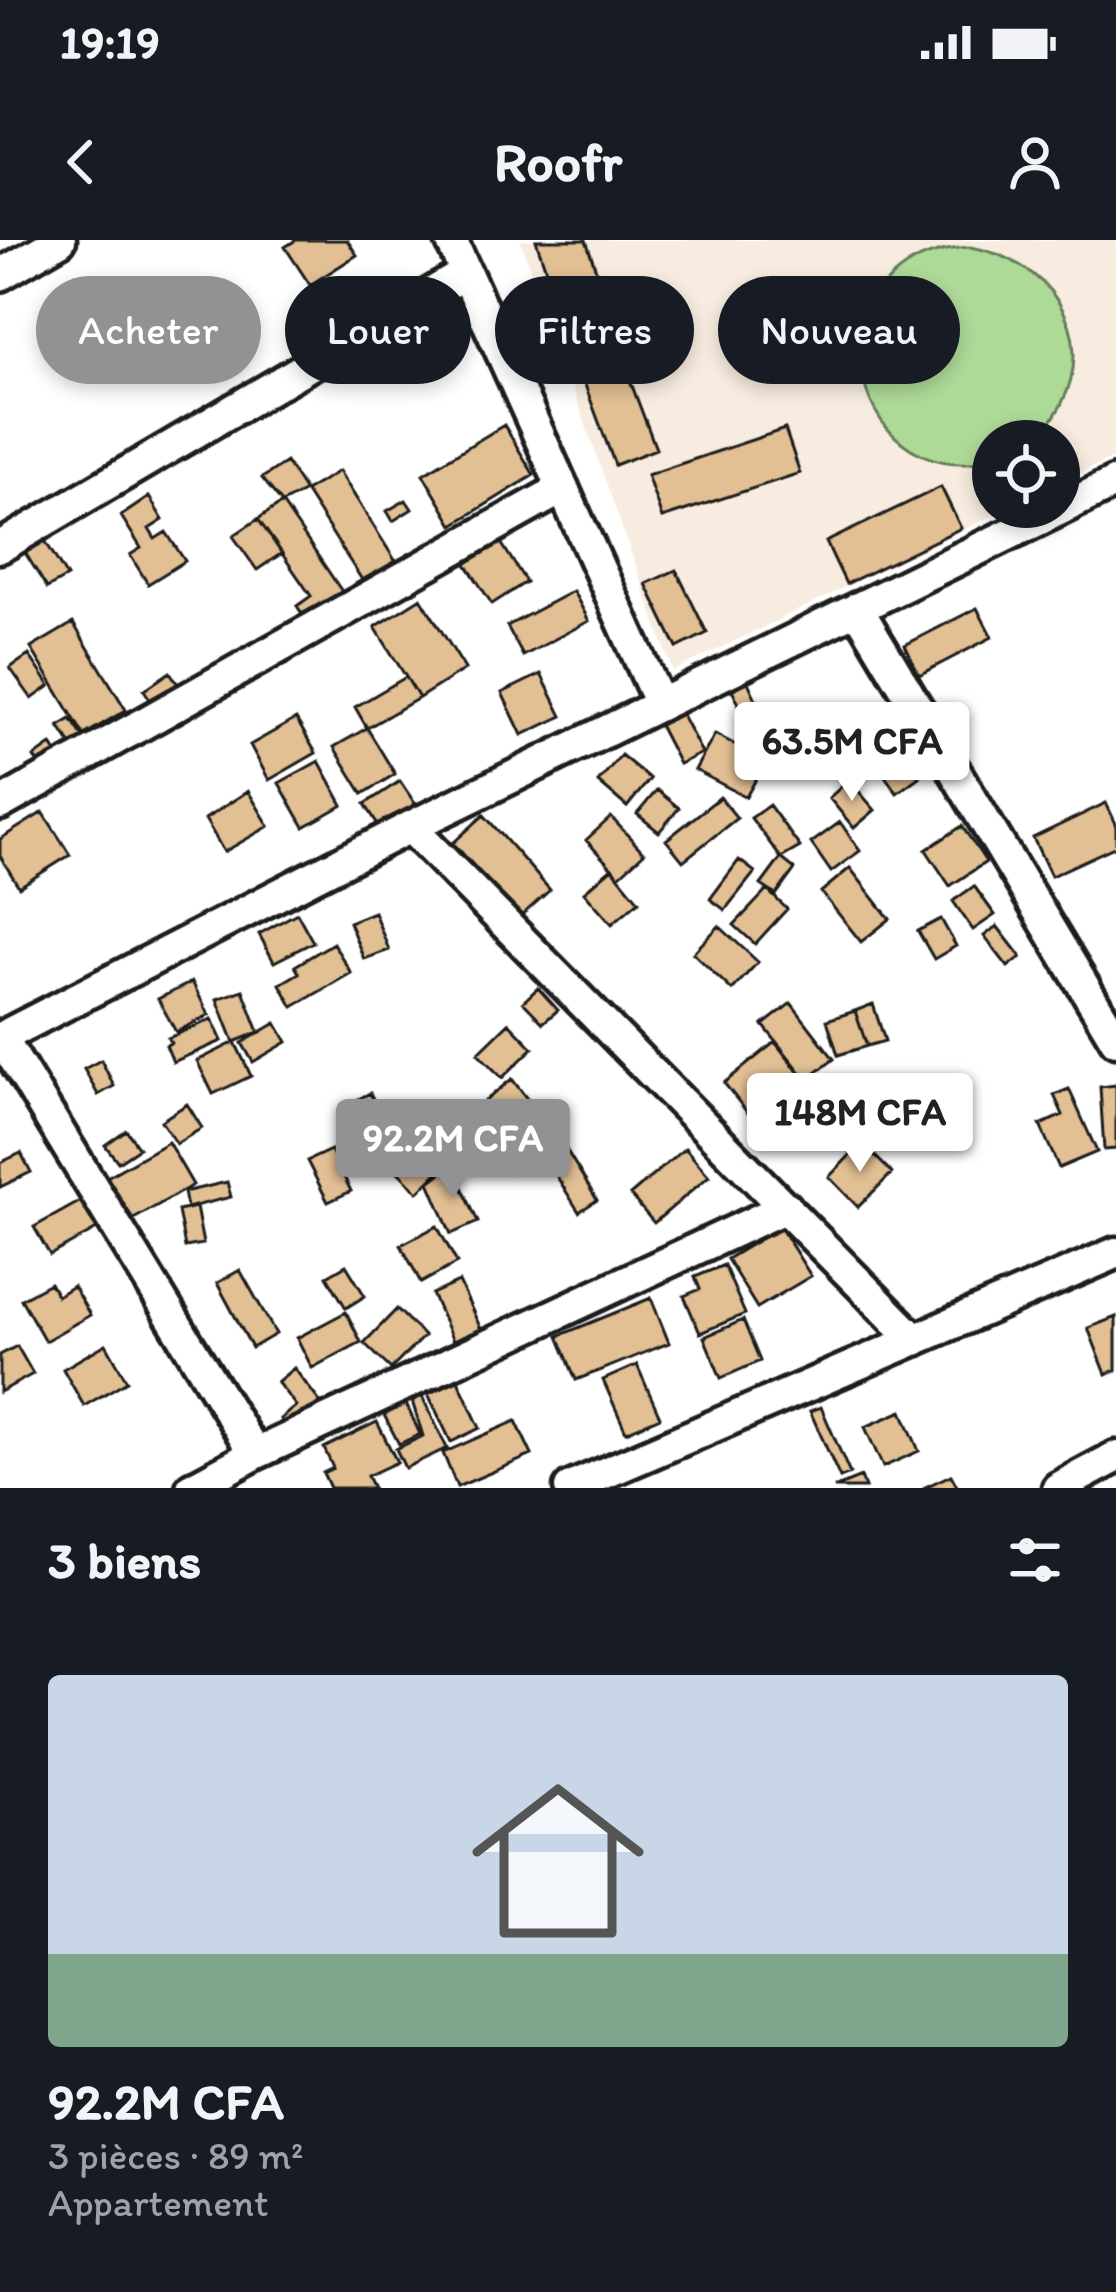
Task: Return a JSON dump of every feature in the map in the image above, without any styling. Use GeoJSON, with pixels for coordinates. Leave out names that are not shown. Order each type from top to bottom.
{"type":"FeatureCollection","features":[{"type":"Feature","properties":{"kind":"street"},"geometry":{"type":"LineString","coordinates":[[0,275],[60,240]]}},
{"type":"Feature","properties":{"kind":"street"},"geometry":{"type":"LineString","coordinates":[[451,240],[661,704]]}},
{"type":"Feature","properties":{"kind":"street"},"geometry":{"type":"LineString","coordinates":[[0,547],[466,273]]}},
{"type":"Feature","properties":{"kind":"street"},"geometry":{"type":"LineString","coordinates":[[255,1454],[1,1038],[410,826],[1116,482]]}},
{"type":"Feature","properties":{"kind":"street"},"geometry":{"type":"LineString","coordinates":[[0,804],[562,488]]}},
{"type":"Feature","properties":{"kind":"street"},"geometry":{"type":"LineString","coordinates":[[857,608],[1116,1040]]}},
{"type":"Feature","properties":{"kind":"street"},"geometry":{"type":"LineString","coordinates":[[410,826],[915,1340]]}},
{"type":"Feature","properties":{"kind":"street"},"geometry":{"type":"LineString","coordinates":[[192,1488],[255,1454],[786,1207]]}},
{"type":"Feature","properties":{"kind":"street"},"geometry":{"type":"LineString","coordinates":[[579,1486],[1116,1253]]}},
{"type":"Feature","properties":{"kind":"street"},"geometry":{"type":"LineString","coordinates":[[1058,1488],[1116,1457]]}},
{"type":"Feature","properties":{"kind":"shaded area"},"geometry":{"type":"Polygon","coordinates":[[[520,240],[1116,240],[1116,456],[1080,473],[1080,420],[972,420],[972,525],[673,671],[571,384],[694,384],[694,276],[533,276],[520,240]]]}},
{"type":"Feature","properties":{"kind":"green space"},"geometry":{"type":"Polygon","coordinates":[[[970,247],[1022,266],[1042,282],[1059,302],[1074,350],[1071,377],[1051,420],[972,420],[972,460],[943,461],[903,443],[876,411],[867,384],[960,384],[960,276],[898,276],[916,261],[970,247]]]}},
{"type":"Feature","properties":{"kind":"building"},"geometry":{"type":"Polygon","coordinates":[[[296,240],[347,240],[357,255],[324,276],[304,276],[285,247],[296,240]]]}},
{"type":"Feature","properties":{"kind":"building"},"geometry":{"type":"Polygon","coordinates":[[[536,240],[586,240],[598,276],[548,276],[536,240]]]}},
{"type":"Feature","properties":{"kind":"building"},"geometry":{"type":"Polygon","coordinates":[[[585,384],[631,384],[656,449],[615,465],[585,384]]]}},
{"type":"Feature","properties":{"kind":"building"},"geometry":{"type":"Polygon","coordinates":[[[504,425],[534,475],[453,525],[423,474],[504,425]]]}},
{"type":"Feature","properties":{"kind":"building"},"geometry":{"type":"Polygon","coordinates":[[[785,429],[800,473],[662,518],[647,475],[785,429]]]}},
{"type":"Feature","properties":{"kind":"building"},"geometry":{"type":"Polygon","coordinates":[[[286,462],[305,491],[282,503],[262,478],[286,462]]]}},
{"type":"Feature","properties":{"kind":"building"},"geometry":{"type":"Polygon","coordinates":[[[339,471],[403,573],[371,594],[305,491],[339,471]]]}},
{"type":"Feature","properties":{"kind":"building"},"geometry":{"type":"Polygon","coordinates":[[[941,487],[961,528],[846,584],[826,542],[941,487]]]}},
{"type":"Feature","properties":{"kind":"building"},"geometry":{"type":"Polygon","coordinates":[[[149,497],[163,520],[149,529],[155,539],[166,532],[185,561],[148,584],[130,555],[141,548],[121,516],[149,497]]]}},
{"type":"Feature","properties":{"kind":"building"},"geometry":{"type":"Polygon","coordinates":[[[406,500],[412,509],[393,521],[387,511],[406,500]]]}},
{"type":"Feature","properties":{"kind":"building"},"geometry":{"type":"Polygon","coordinates":[[[282,503],[343,593],[305,618],[297,606],[311,596],[258,519],[282,503]]]}},
{"type":"Feature","properties":{"kind":"building"},"geometry":{"type":"Polygon","coordinates":[[[258,519],[282,553],[257,570],[233,536],[258,519]]]}},
{"type":"Feature","properties":{"kind":"building"},"geometry":{"type":"Polygon","coordinates":[[[44,539],[67,577],[47,588],[24,551],[44,539]]]}},
{"type":"Feature","properties":{"kind":"building"},"geometry":{"type":"Polygon","coordinates":[[[500,541],[526,582],[492,604],[466,564],[500,541]]]}},
{"type":"Feature","properties":{"kind":"building"},"geometry":{"type":"Polygon","coordinates":[[[676,570],[707,633],[677,648],[646,584],[676,570]]]}},
{"type":"Feature","properties":{"kind":"building"},"geometry":{"type":"Polygon","coordinates":[[[573,591],[589,621],[523,656],[507,626],[573,591]]]}},
{"type":"Feature","properties":{"kind":"building"},"geometry":{"type":"Polygon","coordinates":[[[421,598],[465,669],[419,698],[375,627],[421,598]]]}},
{"type":"Feature","properties":{"kind":"building"},"geometry":{"type":"Polygon","coordinates":[[[977,608],[992,637],[919,675],[905,645],[977,608]]]}},
{"type":"Feature","properties":{"kind":"building"},"geometry":{"type":"Polygon","coordinates":[[[73,623],[126,710],[84,735],[31,648],[73,623]]]}},
{"type":"Feature","properties":{"kind":"building"},"geometry":{"type":"Polygon","coordinates":[[[29,655],[50,686],[32,699],[10,668],[29,655]]]}},
{"type":"Feature","properties":{"kind":"building"},"geometry":{"type":"Polygon","coordinates":[[[170,672],[181,689],[155,707],[144,690],[170,672]]]}},
{"type":"Feature","properties":{"kind":"building"},"geometry":{"type":"Polygon","coordinates":[[[541,674],[562,716],[522,735],[502,693],[541,674]]]}},
{"type":"Feature","properties":{"kind":"building"},"geometry":{"type":"Polygon","coordinates":[[[406,677],[419,698],[367,728],[355,707],[406,677]]]}},
{"type":"Feature","properties":{"kind":"building"},"geometry":{"type":"Polygon","coordinates":[[[748,682],[764,717],[748,724],[732,689],[748,682]]]}},
{"type":"Feature","properties":{"kind":"building"},"geometry":{"type":"Polygon","coordinates":[[[680,711],[702,753],[679,764],[658,723],[680,711]]]}},
{"type":"Feature","properties":{"kind":"building"},"geometry":{"type":"Polygon","coordinates":[[[71,719],[86,741],[74,749],[59,726],[71,719]]]}},
{"type":"Feature","properties":{"kind":"building"},"geometry":{"type":"Polygon","coordinates":[[[296,719],[316,753],[269,780],[250,745],[296,719]]]}},
{"type":"Feature","properties":{"kind":"building"},"geometry":{"type":"Polygon","coordinates":[[[367,728],[395,774],[363,794],[334,747],[367,728]]]}},
{"type":"Feature","properties":{"kind":"building"},"geometry":{"type":"Polygon","coordinates":[[[715,734],[766,761],[746,797],[695,770],[715,734]]]}},
{"type":"Feature","properties":{"kind":"building"},"geometry":{"type":"Polygon","coordinates":[[[894,743],[919,777],[897,793],[873,759],[894,743]]]}},
{"type":"Feature","properties":{"kind":"building"},"geometry":{"type":"Polygon","coordinates":[[[51,745],[62,760],[45,772],[34,757],[51,745]]]}},
{"type":"Feature","properties":{"kind":"building"},"geometry":{"type":"Polygon","coordinates":[[[621,755],[650,779],[627,807],[598,782],[621,755]]]}},
{"type":"Feature","properties":{"kind":"building"},"geometry":{"type":"Polygon","coordinates":[[[319,761],[343,805],[304,827],[279,783],[319,761]]]}},
{"type":"Feature","properties":{"kind":"building"},"geometry":{"type":"Polygon","coordinates":[[[849,780],[875,810],[854,828],[829,798],[849,780]]]}},
{"type":"Feature","properties":{"kind":"building"},"geometry":{"type":"Polygon","coordinates":[[[400,781],[418,808],[382,831],[365,804],[400,781]]]}},
{"type":"Feature","properties":{"kind":"building"},"geometry":{"type":"Polygon","coordinates":[[[657,790],[679,808],[659,832],[637,814],[657,790]]]}},
{"type":"Feature","properties":{"kind":"building"},"geometry":{"type":"Polygon","coordinates":[[[248,791],[269,826],[224,852],[205,819],[248,791]]]}},
{"type":"Feature","properties":{"kind":"building"},"geometry":{"type":"Polygon","coordinates":[[[720,797],[737,818],[683,861],[666,840],[720,797]]]}},
{"type":"Feature","properties":{"kind":"building"},"geometry":{"type":"Polygon","coordinates":[[[1106,803],[1116,824],[1116,846],[1051,876],[1033,838],[1106,803]]]}},
{"type":"Feature","properties":{"kind":"building"},"geometry":{"type":"Polygon","coordinates":[[[769,805],[800,847],[781,858],[751,818],[769,805]]]}},
{"type":"Feature","properties":{"kind":"building"},"geometry":{"type":"Polygon","coordinates":[[[43,812],[70,855],[19,887],[0,856],[0,839],[43,812]]]}},
{"type":"Feature","properties":{"kind":"building"},"geometry":{"type":"Polygon","coordinates":[[[484,815],[550,890],[520,917],[453,843],[484,815]]]}},
{"type":"Feature","properties":{"kind":"building"},"geometry":{"type":"Polygon","coordinates":[[[611,817],[644,853],[619,876],[586,840],[611,817]]]}},
{"type":"Feature","properties":{"kind":"building"},"geometry":{"type":"Polygon","coordinates":[[[840,822],[860,851],[831,872],[811,843],[840,822]]]}},
{"type":"Feature","properties":{"kind":"building"},"geometry":{"type":"Polygon","coordinates":[[[962,826],[986,862],[950,886],[926,850],[962,826]]]}},
{"type":"Feature","properties":{"kind":"building"},"geometry":{"type":"Polygon","coordinates":[[[781,858],[795,869],[776,895],[761,885],[781,858]]]}},
{"type":"Feature","properties":{"kind":"building"},"geometry":{"type":"Polygon","coordinates":[[[739,860],[755,872],[725,910],[710,899],[739,860]]]}},
{"type":"Feature","properties":{"kind":"building"},"geometry":{"type":"Polygon","coordinates":[[[612,868],[639,901],[612,924],[584,892],[612,868]]]}},
{"type":"Feature","properties":{"kind":"building"},"geometry":{"type":"Polygon","coordinates":[[[850,868],[890,919],[861,942],[821,892],[850,868]]]}},
{"type":"Feature","properties":{"kind":"building"},"geometry":{"type":"Polygon","coordinates":[[[974,886],[995,915],[973,930],[953,901],[974,886]]]}},
{"type":"Feature","properties":{"kind":"building"},"geometry":{"type":"Polygon","coordinates":[[[767,890],[787,909],[755,944],[734,925],[767,890]]]}},
{"type":"Feature","properties":{"kind":"building"},"geometry":{"type":"Polygon","coordinates":[[[374,912],[389,950],[364,959],[349,922],[374,912]]]}},
{"type":"Feature","properties":{"kind":"building"},"geometry":{"type":"Polygon","coordinates":[[[297,913],[313,942],[274,962],[259,934],[297,913]]]}},
{"type":"Feature","properties":{"kind":"building"},"geometry":{"type":"Polygon","coordinates":[[[941,919],[956,946],[934,959],[918,931],[941,919]]]}},
{"type":"Feature","properties":{"kind":"building"},"geometry":{"type":"Polygon","coordinates":[[[719,926],[758,962],[732,990],[693,953],[719,926]]]}},
{"type":"Feature","properties":{"kind":"building"},"geometry":{"type":"Polygon","coordinates":[[[997,926],[1021,957],[1008,967],[984,936],[997,926]]]}},
{"type":"Feature","properties":{"kind":"building"},"geometry":{"type":"Polygon","coordinates":[[[333,943],[351,973],[293,1007],[280,984],[299,973],[295,966],[333,943]]]}},
{"type":"Feature","properties":{"kind":"building"},"geometry":{"type":"Polygon","coordinates":[[[192,982],[209,1015],[176,1032],[158,999],[192,982]]]}},
{"type":"Feature","properties":{"kind":"building"},"geometry":{"type":"Polygon","coordinates":[[[538,988],[558,1010],[543,1023],[523,1002],[538,988]]]}},
{"type":"Feature","properties":{"kind":"building"},"geometry":{"type":"Polygon","coordinates":[[[243,990],[259,1032],[234,1042],[217,999],[243,990]]]}},
{"type":"Feature","properties":{"kind":"building"},"geometry":{"type":"Polygon","coordinates":[[[791,1003],[834,1059],[807,1080],[763,1025],[791,1003]]]}},
{"type":"Feature","properties":{"kind":"building"},"geometry":{"type":"Polygon","coordinates":[[[873,1004],[885,1041],[867,1046],[855,1011],[873,1004]]]}},
{"type":"Feature","properties":{"kind":"building"},"geometry":{"type":"Polygon","coordinates":[[[855,1011],[867,1046],[838,1055],[827,1020],[855,1011]]]}},
{"type":"Feature","properties":{"kind":"building"},"geometry":{"type":"Polygon","coordinates":[[[212,1019],[222,1041],[173,1062],[168,1038],[212,1019]]]}},
{"type":"Feature","properties":{"kind":"building"},"geometry":{"type":"Polygon","coordinates":[[[276,1023],[287,1042],[253,1062],[242,1043],[276,1023]]]}},
{"type":"Feature","properties":{"kind":"building"},"geometry":{"type":"Polygon","coordinates":[[[509,1023],[533,1048],[502,1078],[478,1053],[509,1023]]]}},
{"type":"Feature","properties":{"kind":"building"},"geometry":{"type":"Polygon","coordinates":[[[235,1042],[251,1076],[213,1094],[197,1061],[235,1042]]]}},
{"type":"Feature","properties":{"kind":"building"},"geometry":{"type":"Polygon","coordinates":[[[775,1042],[812,1089],[761,1130],[724,1083],[775,1042]]]}},
{"type":"Feature","properties":{"kind":"building"},"geometry":{"type":"Polygon","coordinates":[[[101,1060],[114,1086],[98,1095],[84,1069],[101,1060]]]}},
{"type":"Feature","properties":{"kind":"building"},"geometry":{"type":"Polygon","coordinates":[[[512,1079],[537,1112],[507,1136],[481,1104],[512,1079]]]}},
{"type":"Feature","properties":{"kind":"building"},"geometry":{"type":"Polygon","coordinates":[[[1116,1085],[1116,1149],[1104,1150],[1100,1087],[1116,1085]]]}},
{"type":"Feature","properties":{"kind":"building"},"geometry":{"type":"Polygon","coordinates":[[[1069,1089],[1097,1152],[1059,1168],[1040,1125],[1063,1115],[1054,1095],[1069,1089]]]}},
{"type":"Feature","properties":{"kind":"building"},"geometry":{"type":"Polygon","coordinates":[[[370,1093],[379,1111],[362,1120],[353,1102],[370,1093]]]}},
{"type":"Feature","properties":{"kind":"building"},"geometry":{"type":"Polygon","coordinates":[[[187,1104],[202,1128],[176,1144],[161,1121],[187,1104]]]}},
{"type":"Feature","properties":{"kind":"building"},"geometry":{"type":"Polygon","coordinates":[[[553,1128],[597,1200],[579,1212],[534,1140],[553,1128]]]}},
{"type":"Feature","properties":{"kind":"building"},"geometry":{"type":"Polygon","coordinates":[[[126,1130],[139,1148],[118,1162],[105,1145],[126,1130]]]}},
{"type":"Feature","properties":{"kind":"building"},"geometry":{"type":"Polygon","coordinates":[[[513,1139],[528,1153],[510,1173],[494,1159],[513,1139]]]}},
{"type":"Feature","properties":{"kind":"building"},"geometry":{"type":"Polygon","coordinates":[[[168,1142],[193,1185],[132,1220],[107,1177],[168,1142]]]}},
{"type":"Feature","properties":{"kind":"building"},"geometry":{"type":"Polygon","coordinates":[[[411,1142],[439,1171],[418,1192],[390,1164],[411,1142]]]}},
{"type":"Feature","properties":{"kind":"building"},"geometry":{"type":"Polygon","coordinates":[[[862,1143],[892,1173],[858,1207],[829,1177],[862,1143]]]}},
{"type":"Feature","properties":{"kind":"building"},"geometry":{"type":"Polygon","coordinates":[[[685,1148],[709,1176],[654,1223],[630,1195],[685,1148]]]}},
{"type":"Feature","properties":{"kind":"building"},"geometry":{"type":"Polygon","coordinates":[[[331,1150],[351,1191],[328,1202],[307,1161],[331,1150]]]}},
{"type":"Feature","properties":{"kind":"building"},"geometry":{"type":"Polygon","coordinates":[[[21,1153],[31,1172],[0,1187],[0,1163],[21,1153]]]}},
{"type":"Feature","properties":{"kind":"building"},"geometry":{"type":"Polygon","coordinates":[[[452,1165],[478,1222],[451,1234],[429,1182],[452,1165]]]}},
{"type":"Feature","properties":{"kind":"building"},"geometry":{"type":"Polygon","coordinates":[[[227,1182],[231,1197],[187,1208],[184,1192],[227,1182]]]}},
{"type":"Feature","properties":{"kind":"building"},"geometry":{"type":"Polygon","coordinates":[[[81,1201],[97,1229],[50,1255],[34,1227],[81,1201]]]}},
{"type":"Feature","properties":{"kind":"building"},"geometry":{"type":"Polygon","coordinates":[[[196,1207],[203,1244],[185,1247],[178,1211],[196,1207]]]}},
{"type":"Feature","properties":{"kind":"building"},"geometry":{"type":"Polygon","coordinates":[[[437,1226],[457,1263],[421,1283],[401,1245],[437,1226]]]}},
{"type":"Feature","properties":{"kind":"building"},"geometry":{"type":"Polygon","coordinates":[[[780,1227],[811,1276],[757,1308],[727,1259],[780,1227]]]}},
{"type":"Feature","properties":{"kind":"building"},"geometry":{"type":"Polygon","coordinates":[[[346,1265],[365,1296],[346,1308],[327,1276],[346,1265]]]}},
{"type":"Feature","properties":{"kind":"building"},"geometry":{"type":"Polygon","coordinates":[[[724,1265],[745,1314],[700,1333],[684,1296],[700,1289],[695,1277],[724,1265]]]}},
{"type":"Feature","properties":{"kind":"building"},"geometry":{"type":"Polygon","coordinates":[[[240,1270],[276,1334],[252,1348],[217,1283],[240,1270]]]}},
{"type":"Feature","properties":{"kind":"building"},"geometry":{"type":"Polygon","coordinates":[[[459,1282],[481,1329],[453,1341],[432,1294],[459,1282]]]}},
{"type":"Feature","properties":{"kind":"building"},"geometry":{"type":"Polygon","coordinates":[[[50,1283],[57,1296],[73,1286],[90,1315],[45,1341],[21,1299],[50,1283]]]}},
{"type":"Feature","properties":{"kind":"building"},"geometry":{"type":"Polygon","coordinates":[[[651,1298],[669,1343],[576,1380],[558,1336],[651,1298]]]}},
{"type":"Feature","properties":{"kind":"building"},"geometry":{"type":"Polygon","coordinates":[[[397,1309],[424,1336],[391,1369],[364,1343],[397,1309]]]}},
{"type":"Feature","properties":{"kind":"building"},"geometry":{"type":"Polygon","coordinates":[[[346,1312],[361,1342],[312,1368],[297,1338],[346,1312]]]}},
{"type":"Feature","properties":{"kind":"building"},"geometry":{"type":"Polygon","coordinates":[[[1116,1317],[1116,1370],[1106,1374],[1088,1328],[1116,1317]]]}},
{"type":"Feature","properties":{"kind":"building"},"geometry":{"type":"Polygon","coordinates":[[[743,1320],[760,1361],[721,1378],[704,1337],[743,1320]]]}},
{"type":"Feature","properties":{"kind":"building"},"geometry":{"type":"Polygon","coordinates":[[[106,1344],[127,1381],[84,1406],[63,1369],[106,1344]]]}},
{"type":"Feature","properties":{"kind":"building"},"geometry":{"type":"Polygon","coordinates":[[[17,1346],[33,1374],[0,1392],[0,1355],[17,1346]]]}},
{"type":"Feature","properties":{"kind":"building"},"geometry":{"type":"Polygon","coordinates":[[[637,1365],[660,1417],[626,1432],[603,1380],[637,1365]]]}},
{"type":"Feature","properties":{"kind":"building"},"geometry":{"type":"Polygon","coordinates":[[[294,1368],[320,1402],[287,1428],[280,1419],[296,1406],[277,1382],[294,1368]]]}},
{"type":"Feature","properties":{"kind":"building"},"geometry":{"type":"Polygon","coordinates":[[[458,1380],[480,1428],[451,1442],[428,1394],[458,1380]]]}},
{"type":"Feature","properties":{"kind":"building"},"geometry":{"type":"Polygon","coordinates":[[[422,1396],[447,1448],[405,1468],[396,1449],[423,1436],[412,1401],[422,1396]]]}},
{"type":"Feature","properties":{"kind":"building"},"geometry":{"type":"Polygon","coordinates":[[[406,1404],[420,1434],[399,1444],[384,1415],[406,1404]]]}},
{"type":"Feature","properties":{"kind":"building"},"geometry":{"type":"Polygon","coordinates":[[[821,1407],[850,1474],[840,1478],[810,1411],[821,1407]]]}},
{"type":"Feature","properties":{"kind":"building"},"geometry":{"type":"Polygon","coordinates":[[[902,1411],[919,1451],[883,1467],[865,1427],[902,1411]]]}},
{"type":"Feature","properties":{"kind":"building"},"geometry":{"type":"Polygon","coordinates":[[[516,1421],[532,1455],[457,1487],[443,1453],[516,1421]]]}},
{"type":"Feature","properties":{"kind":"building"},"geometry":{"type":"Polygon","coordinates":[[[377,1422],[397,1462],[367,1476],[373,1488],[330,1488],[323,1473],[333,1468],[324,1448],[377,1422]]]}},
{"type":"Feature","properties":{"kind":"building"},"geometry":{"type":"Polygon","coordinates":[[[951,1475],[958,1488],[923,1488],[951,1475]]]}},
{"type":"Feature","properties":{"kind":"building"},"geometry":{"type":"Polygon","coordinates":[[[861,1477],[865,1488],[834,1488],[861,1477]]]}}]}
